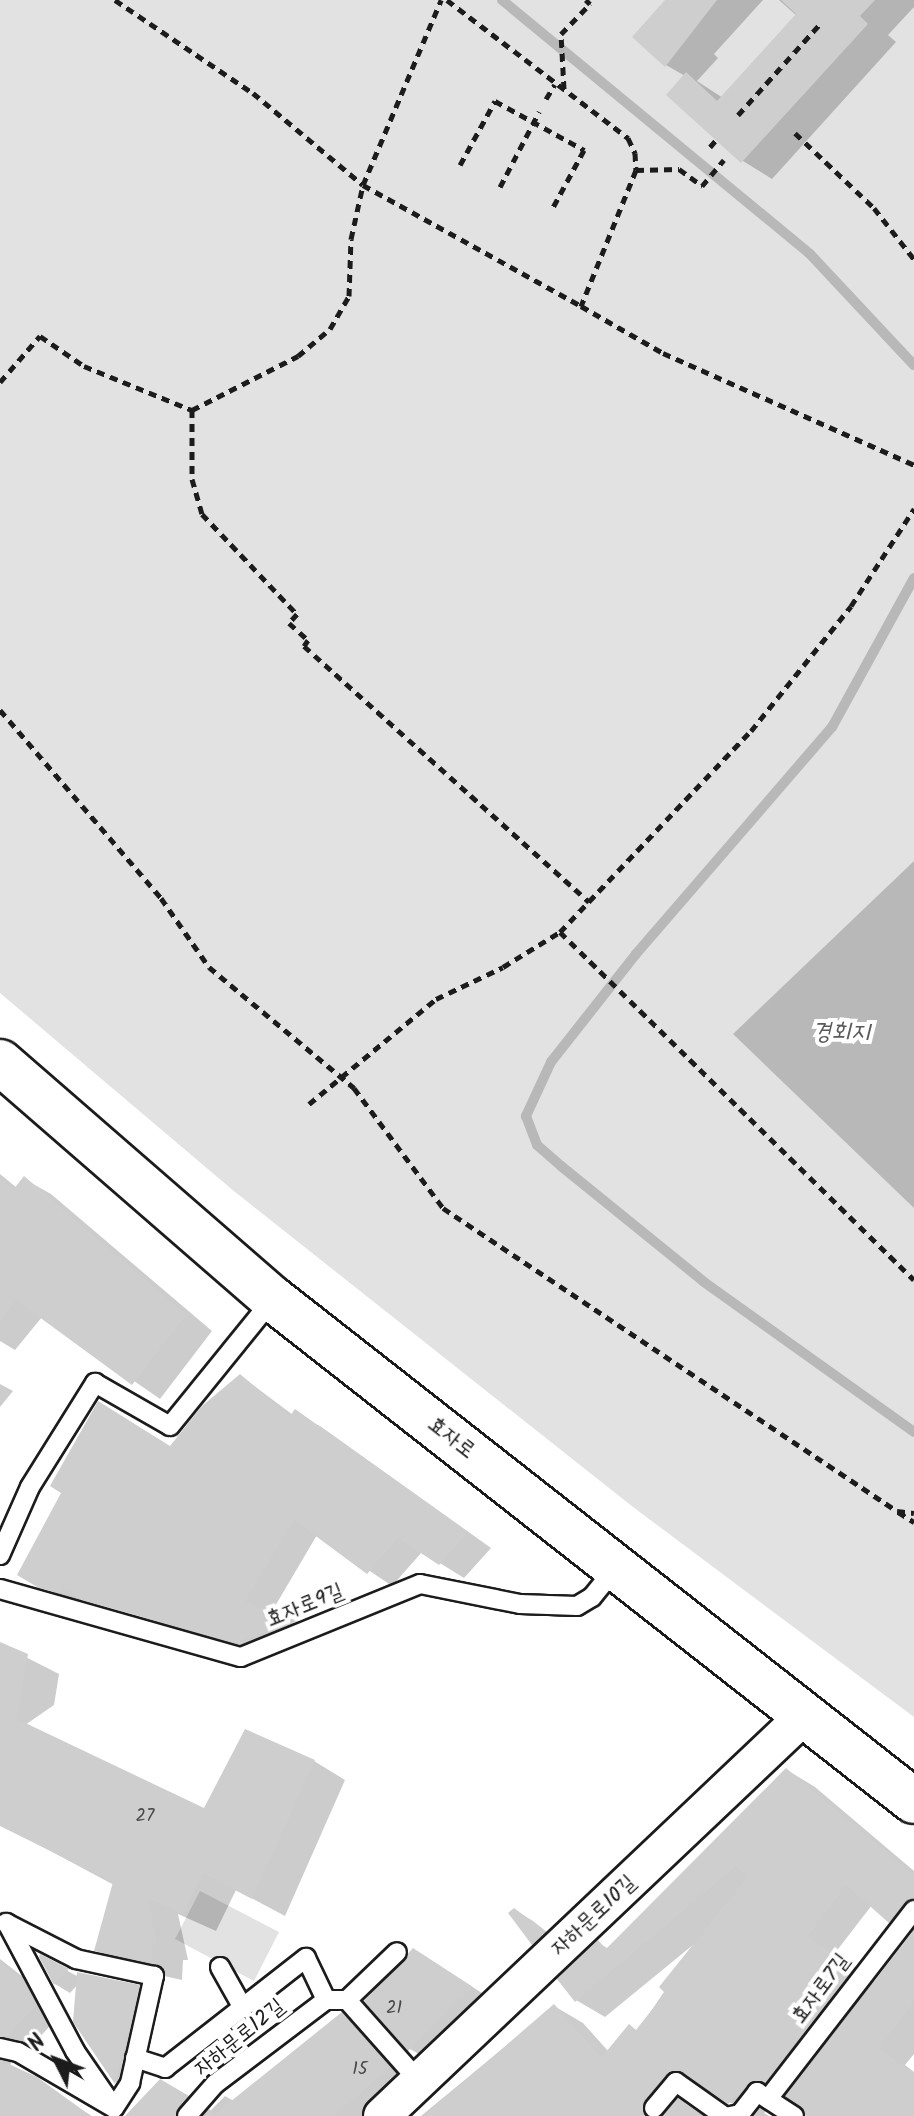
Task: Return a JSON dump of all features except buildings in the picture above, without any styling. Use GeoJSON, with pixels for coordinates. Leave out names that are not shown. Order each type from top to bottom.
{"type":"FeatureCollection","features":[{"type":"Feature","properties":{"kind":"street","name":"효자로"},"geometry":{"type":"LineString","coordinates":[[0,1062],[273,1299],[914,1801]]}},
{"type":"Feature","properties":{"kind":"street","name":"자하문로10길"},"geometry":{"type":"LineString","coordinates":[[382,2116],[806,1714]]}},
{"type":"Feature","properties":{"kind":"lane"},"geometry":{"type":"LineString","coordinates":[[0,1555],[30,1487],[95,1383],[170,1426],[273,1299]]}},
{"type":"Feature","properties":{"kind":"lane","name":"효자로9길"},"geometry":{"type":"LineString","coordinates":[[0,1589],[241,1657],[420,1584],[520,1604],[577,1606],[592,1597],[616,1567]]}},
{"type":"Feature","properties":{"kind":"lane","name":"효자로7길"},"geometry":{"type":"LineString","coordinates":[[730,2116],[740,2114],[757,2092],[768,2099],[914,1910]]}},
{"type":"Feature","properties":{"kind":"lane"},"geometry":{"type":"LineString","coordinates":[[3,1920],[76,1959],[154,1976],[130,2083],[118,2112]]}},
{"type":"Feature","properties":{"kind":"lane"},"geometry":{"type":"LineString","coordinates":[[3,1920],[75,2051],[118,2112]]}},
{"type":"Feature","properties":{"kind":"lane"},"geometry":{"type":"LineString","coordinates":[[326,2000],[347,2000],[397,1952]]}},
{"type":"Feature","properties":{"kind":"lane","name":"자하문로12길"},"geometry":{"type":"LineString","coordinates":[[135,2058],[165,2068],[306,1958],[326,2000],[215,2084],[187,2116]]}},
{"type":"Feature","properties":{"kind":"lane","name":"자하문로12길"},"geometry":{"type":"LineString","coordinates":[[220,1967],[243,2008]]}},
{"type":"Feature","properties":{"kind":"lane"},"geometry":{"type":"LineString","coordinates":[[347,2000],[419,2081]]}},
{"type":"Feature","properties":{"kind":"lane"},"geometry":{"type":"LineString","coordinates":[[0,2048],[18,2052],[118,2112]]}},
{"type":"Feature","properties":{"kind":"lane"},"geometry":{"type":"LineString","coordinates":[[654,2108],[676,2082],[724,2116]]}},
{"type":"Feature","properties":{"kind":"lane"},"geometry":{"type":"LineString","coordinates":[[768,2099],[794,2116]]}},
{"type":"Feature","properties":{"kind":"path"},"geometry":{"type":"LineString","coordinates":[[115,0],[253,93],[363,185],[663,353],[914,465]]}},
{"type":"Feature","properties":{"kind":"path"},"geometry":{"type":"LineString","coordinates":[[0,382],[40,336],[84,366],[192,410],[298,356],[330,329],[349,296],[351,239],[363,185],[441,0]]}},
{"type":"Feature","properties":{"kind":"path"},"geometry":{"type":"LineString","coordinates":[[447,0],[628,138],[636,170],[581,306]]}},
{"type":"Feature","properties":{"kind":"path"},"geometry":{"type":"LineString","coordinates":[[564,90],[561,34],[590,4],[586,0]]}},
{"type":"Feature","properties":{"kind":"path"},"geometry":{"type":"LineString","coordinates":[[738,115],[820,24]]}},
{"type":"Feature","properties":{"kind":"path"},"geometry":{"type":"LineString","coordinates":[[546,99],[555,84]]}},
{"type":"Feature","properties":{"kind":"path"},"geometry":{"type":"LineString","coordinates":[[460,165],[495,101],[584,150],[551,211]]}},
{"type":"Feature","properties":{"kind":"path"},"geometry":{"type":"LineString","coordinates":[[500,187],[539,112]]}},
{"type":"Feature","properties":{"kind":"path"},"geometry":{"type":"LineString","coordinates":[[795,133],[874,208],[914,259]]}},
{"type":"Feature","properties":{"kind":"path"},"geometry":{"type":"LineString","coordinates":[[710,147],[716,140]]}},
{"type":"Feature","properties":{"kind":"path"},"geometry":{"type":"LineString","coordinates":[[636,170],[679,169],[702,186],[721,163]]}},
{"type":"Feature","properties":{"kind":"path"},"geometry":{"type":"LineString","coordinates":[[192,410],[192,479],[202,514],[297,614],[289,623],[308,640],[304,646],[589,902]]}},
{"type":"Feature","properties":{"kind":"path"},"geometry":{"type":"LineString","coordinates":[[309,1104],[436,999],[503,967],[560,932],[751,731],[851,606],[914,509]]}},
{"type":"Feature","properties":{"kind":"path"},"geometry":{"type":"LineString","coordinates":[[0,710],[151,886],[209,967],[343,1077],[443,1208],[914,1522]]}},
{"type":"Feature","properties":{"kind":"path"},"geometry":{"type":"LineString","coordinates":[[560,932],[914,1280]]}},
{"type":"Feature","properties":{"kind":"path"},"geometry":{"type":"LineString","coordinates":[[897,1511],[914,1513]]}},
{"type":"Feature","properties":{"kind":"shaded area"},"geometry":{"type":"Polygon","coordinates":[[[0,0],[914,0],[914,1717],[633,1507],[235,1192],[0,993],[0,0]]]}},
{"type":"Feature","properties":{"kind":"shaded area"},"geometry":{"type":"Polygon","coordinates":[[[200,1891],[279,1932],[254,1981],[175,1939],[200,1891]]]}},
{"type":"Feature","properties":{"kind":"water","name":"경회지"},"geometry":{"type":"Polygon","coordinates":[[[914,861],[914,1208],[733,1034],[914,861]]]}},
{"type":"Feature","properties":{"kind":"waterway"},"geometry":{"type":"LineString","coordinates":[[502,0],[810,254],[914,365]]}},
{"type":"Feature","properties":{"kind":"waterway"},"geometry":{"type":"LineString","coordinates":[[914,578],[832,727],[636,954],[551,1062],[526,1116],[537,1145],[561,1166],[704,1282],[914,1432]]}}]}
